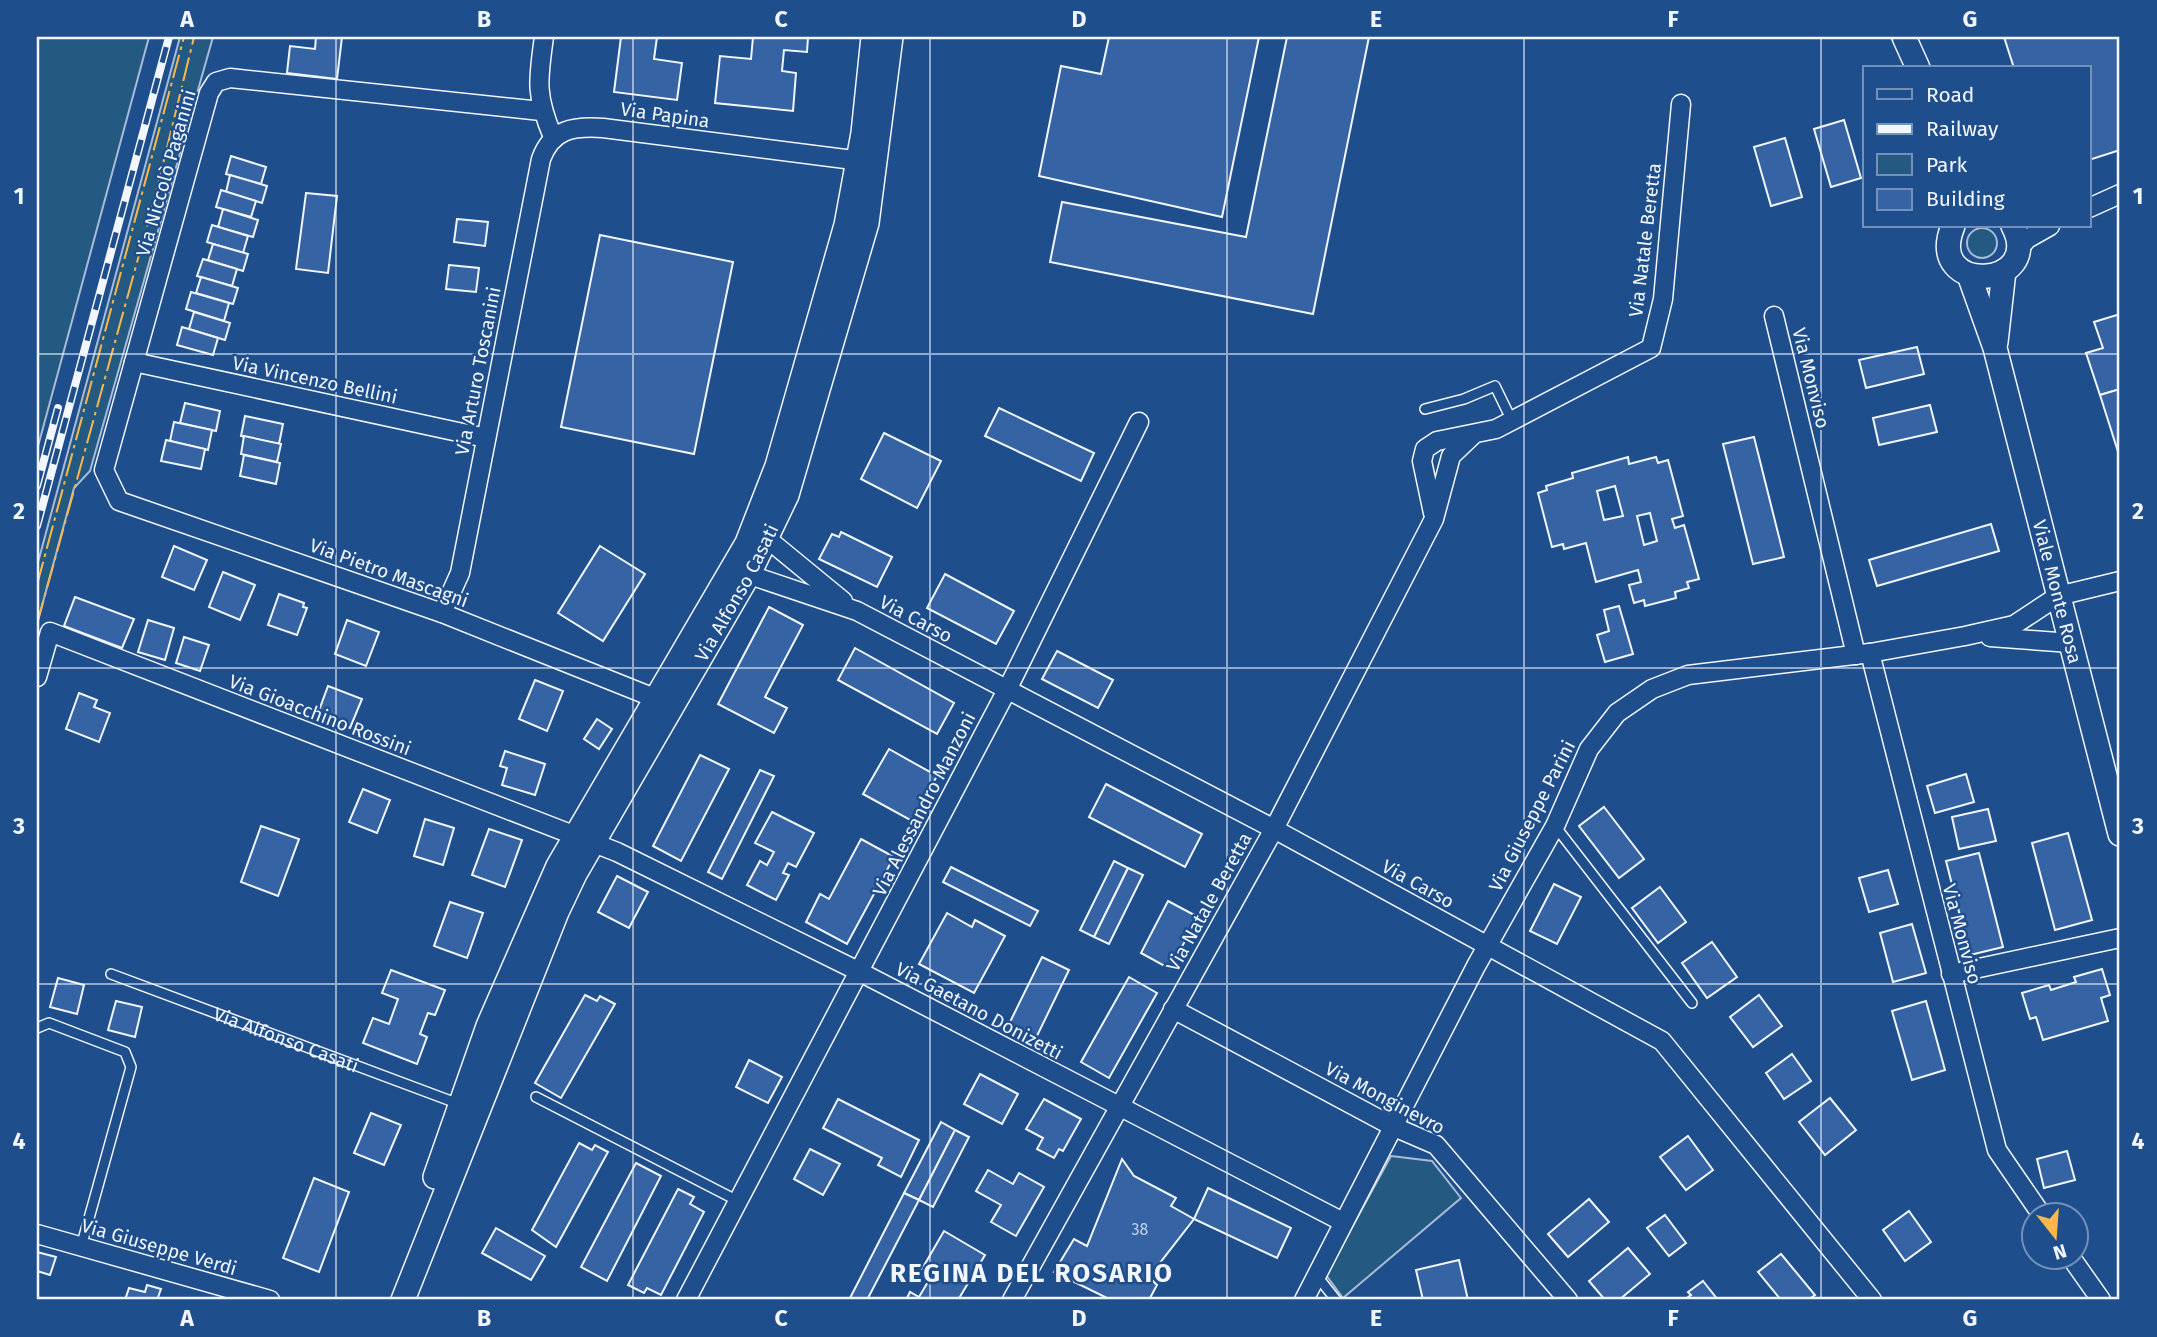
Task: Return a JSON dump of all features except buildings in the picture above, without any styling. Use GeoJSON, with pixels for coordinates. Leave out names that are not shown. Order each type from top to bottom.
{"type":"FeatureCollection","features":[{"type":"Feature","properties":{"kind":"main road","name":"Via Alfonso Casati"},"geometry":{"type":"LineString","coordinates":[[387,1300],[469,1107],[541,949],[584,840],[796,472],[867,223],[873,37]]}},
{"type":"Feature","properties":{"kind":"main road","name":"Via Alfonso Casati"},"geometry":{"type":"LineString","coordinates":[[867,162],[891,37]]}},
{"type":"Feature","properties":{"kind":"main road"},"geometry":{"type":"LineString","coordinates":[[1904,37],[1916,66]]}},
{"type":"Feature","properties":{"kind":"main road","name":"Viale Monte Rosa"},"geometry":{"type":"LineString","coordinates":[[1952,228],[1948,245],[1950,254],[1954,263],[1969,275],[1995,348],[2120,834]]}},
{"type":"Feature","properties":{"kind":"main road"},"geometry":{"type":"LineString","coordinates":[[2014,228],[2018,240],[2017,251]]}},
{"type":"Feature","properties":{"kind":"main road","name":"Viale Monte Rosa"},"geometry":{"type":"LineString","coordinates":[[1995,348],[2004,271],[2017,251]]}},
{"type":"Feature","properties":{"kind":"main road"},"geometry":{"type":"LineString","coordinates":[[1969,275],[1987,278],[2004,271]]}},
{"type":"Feature","properties":{"kind":"main road","name":"Via Alfonso Casati"},"geometry":{"type":"LineString","coordinates":[[403,1300],[469,1107]]}},
{"type":"Feature","properties":{"kind":"street"},"geometry":{"type":"LineString","coordinates":[[544,37],[537,87],[541,111],[553,137]]}},
{"type":"Feature","properties":{"kind":"street","name":"Via Niccolò Paganini"},"geometry":{"type":"LineString","coordinates":[[104,470],[209,93],[216,82],[230,78],[541,111]]}},
{"type":"Feature","properties":{"kind":"street","name":"Via Natale Beretta"},"geometry":{"type":"LineString","coordinates":[[1434,519],[1422,461],[1425,449],[1437,441],[1472,436],[1512,421],[1651,348],[1663,299],[1681,104]]}},
{"type":"Feature","properties":{"kind":"street","name":"Via Papina"},"geometry":{"type":"LineString","coordinates":[[553,137],[577,127],[603,128],[867,162]]}},
{"type":"Feature","properties":{"kind":"street","name":"Via Arturo Toscanini"},"geometry":{"type":"LineString","coordinates":[[442,613],[460,573],[541,159],[553,137]]}},
{"type":"Feature","properties":{"kind":"street"},"geometry":{"type":"LineString","coordinates":[[2090,208],[2120,194]]}},
{"type":"Feature","properties":{"kind":"street"},"geometry":{"type":"LineString","coordinates":[[2017,251],[2027,239],[2046,228]]}},
{"type":"Feature","properties":{"kind":"street","name":"Via Monviso"},"geometry":{"type":"LineString","coordinates":[[1774,316],[1997,1150],[2031,1200]]}},
{"type":"Feature","properties":{"kind":"street","name":"Via Vincenzo Bellini"},"geometry":{"type":"LineString","coordinates":[[134,362],[486,438]]}},
{"type":"Feature","properties":{"kind":"street","name":"Via Alessandro Manzoni"},"geometry":{"type":"LineString","coordinates":[[686,1300],[740,1202],[1006,690],[1139,422]]}},
{"type":"Feature","properties":{"kind":"street","name":"Via Natale Beretta"},"geometry":{"type":"LineString","coordinates":[[1012,1300],[1274,829],[1434,519],[1451,456],[1472,436]]}},
{"type":"Feature","properties":{"kind":"street","name":"Via Pietro Mascagni"},"geometry":{"type":"LineString","coordinates":[[104,470],[119,501],[442,613],[665,702]]}},
{"type":"Feature","properties":{"kind":"street","name":"Via Carso"},"geometry":{"type":"LineString","coordinates":[[761,533],[857,611]]}},
{"type":"Feature","properties":{"kind":"street","name":"Via Carso"},"geometry":{"type":"LineString","coordinates":[[740,572],[857,611],[1274,829],[1662,1041],[1872,1300]]}},
{"type":"Feature","properties":{"kind":"street","name":"Via Giuseppe Parini"},"geometry":{"type":"LineString","coordinates":[[1304,1300],[1392,1126],[1555,826],[1598,733],[1617,713],[1652,689],[1688,675],[1863,654],[1965,636],[2014,625],[2058,596],[2120,581]]}},
{"type":"Feature","properties":{"kind":"street","name":"Via Gioacchino Rossini"},"geometry":{"type":"LineString","coordinates":[[37,677],[50,632],[584,840]]}},
{"type":"Feature","properties":{"kind":"street","name":"Via Giuseppe Parini"},"geometry":{"type":"LineString","coordinates":[[1965,636],[2071,643]]}},
{"type":"Feature","properties":{"kind":"street","name":"Via Gaetano Donizetti"},"geometry":{"type":"LineString","coordinates":[[584,840],[860,972],[1343,1222]]}},
{"type":"Feature","properties":{"kind":"street"},"geometry":{"type":"LineString","coordinates":[[1951,974],[2120,938]]}},
{"type":"Feature","properties":{"kind":"street","name":"Via Monginevro"},"geometry":{"type":"LineString","coordinates":[[1173,1009],[1392,1126],[1436,1145],[1568,1300]]}},
{"type":"Feature","properties":{"kind":"street","name":"Via Giuseppe Verdi"},"geometry":{"type":"LineString","coordinates":[[37,1234],[270,1300]]}},
{"type":"Feature","properties":{"kind":"street"},"geometry":{"type":"LineString","coordinates":[[2080,1270],[2101,1300]]}},
{"type":"Feature","properties":{"kind":"lane"},"geometry":{"type":"LineString","coordinates":[[1425,409],[1464,399],[1494,386],[1512,421]]}},
{"type":"Feature","properties":{"kind":"lane"},"geometry":{"type":"LineString","coordinates":[[1555,826],[1692,1003]]}},
{"type":"Feature","properties":{"kind":"lane","name":"Via Alfonso Casati"},"geometry":{"type":"LineString","coordinates":[[111,974],[469,1107]]}},
{"type":"Feature","properties":{"kind":"lane"},"geometry":{"type":"LineString","coordinates":[[37,1028],[49,1023],[125,1052],[131,1067],[81,1247]]}},
{"type":"Feature","properties":{"kind":"lane"},"geometry":{"type":"LineString","coordinates":[[536,1097],[740,1202]]}},
{"type":"Feature","properties":{"kind":"lane"},"geometry":{"type":"LineString","coordinates":[[1317,1276],[1336,1300]]}},
{"type":"Feature","properties":{"kind":"green space"},"geometry":{"type":"Polygon","coordinates":[[[37,37],[149,37],[37,450],[37,37]]]}},
{"type":"Feature","properties":{"kind":"green space"},"geometry":{"type":"Polygon","coordinates":[[[180,37],[213,37],[90,471],[74,488],[37,624],[37,566],[180,37]]]}},
{"type":"Feature","properties":{"kind":"green space"},"geometry":{"type":"Polygon","coordinates":[[[1982,228],[1988,229],[1996,237],[1996,249],[1988,257],[1982,258],[1976,257],[1968,249],[1967,243],[1968,237],[1976,229],[1982,228]]]}},
{"type":"Feature","properties":{"kind":"green space"},"geometry":{"type":"Polygon","coordinates":[[[1391,1156],[1432,1161],[1461,1198],[1343,1298],[1326,1275],[1391,1156]]]}},
{"type":"Feature","properties":{"kind":"railway"},"geometry":{"type":"LineString","coordinates":[[37,526],[169,37]]}},
{"type":"Feature","properties":{"kind":"railway"},"geometry":{"type":"LineString","coordinates":[[37,486],[58,408]]}},
{"type":"Feature","properties":{"kind":"power"},"geometry":{"type":"LineString","coordinates":[[37,585],[184,37]]}},
{"type":"Feature","properties":{"kind":"power"},"geometry":{"type":"LineString","coordinates":[[37,624],[154,201],[194,37]]}},
{"type":"Feature","properties":{"kind":"district","name":"REGINA DEL ROSARIO"},"geometry":{"type":"Point","coordinates":[1032,1273]}}]}
